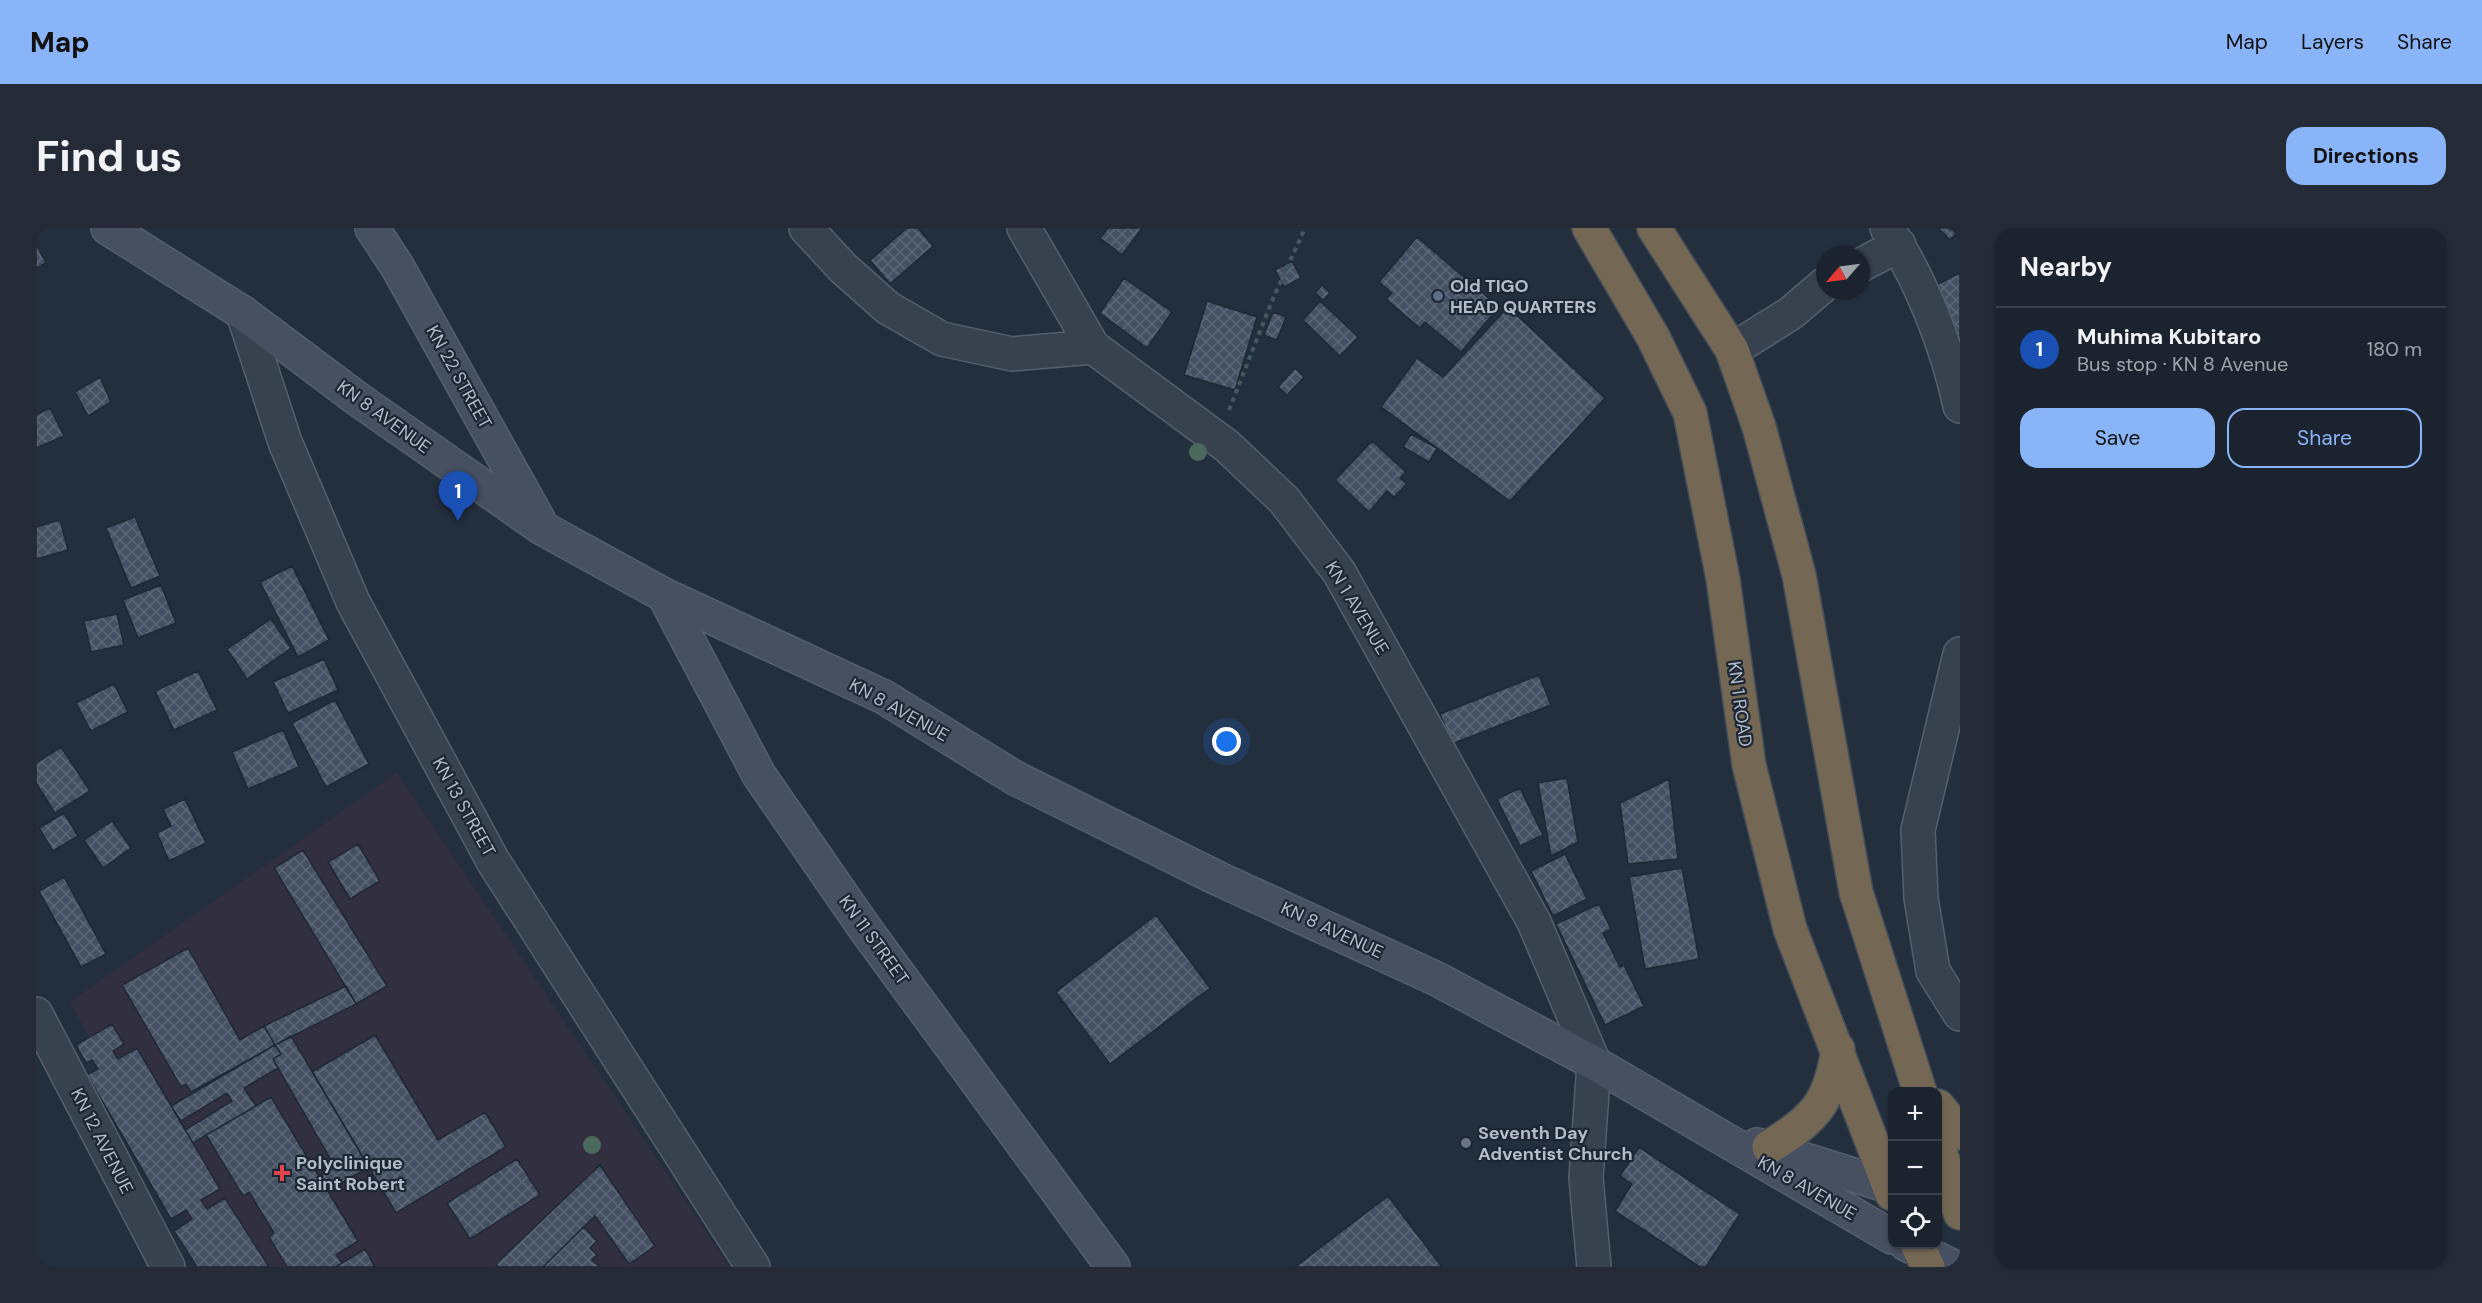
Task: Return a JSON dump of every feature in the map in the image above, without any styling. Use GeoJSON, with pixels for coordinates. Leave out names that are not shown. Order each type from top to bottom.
{"type":"FeatureCollection","features":[{"type":"Feature","properties":{"kind":"highway","name":"KN 1 ROAD"},"geometry":{"type":"LineString","coordinates":[[1589,228],[1653,337],[1690,413],[1723,579],[1749,765],[1790,929],[1888,1181]]}},
{"type":"Feature","properties":{"kind":"highway"},"geometry":{"type":"LineString","coordinates":[[1654,228],[1732,350],[1759,426],[1799,575],[1856,892],[1921,1087]]}},
{"type":"Feature","properties":{"kind":"highway"},"geometry":{"type":"LineString","coordinates":[[1769,1147],[1795,1131],[1818,1109],[1833,1081],[1838,1049]]}},
{"type":"Feature","properties":{"kind":"highway"},"geometry":{"type":"LineString","coordinates":[[1942,1111],[1960,1133]]}},
{"type":"Feature","properties":{"kind":"highway"},"geometry":{"type":"LineString","coordinates":[[1942,1160],[1954,1206]]}},
{"type":"Feature","properties":{"kind":"main road","name":"KN 8 AVENUE"},"geometry":{"type":"LineString","coordinates":[[108,228],[243,313],[368,407],[542,528],[664,595],[884,697],[1015,778],[1218,879],[1437,979],[1594,1063],[1888,1234]]}},
{"type":"Feature","properties":{"kind":"main road","name":"KN 22 STREET"},"geometry":{"type":"LineString","coordinates":[[372,228],[397,266],[542,528]]}},
{"type":"Feature","properties":{"kind":"main road","name":"KN 11 STREET"},"geometry":{"type":"LineString","coordinates":[[664,595],[759,775],[866,930],[1113,1267]]}},
{"type":"Feature","properties":{"kind":"main road","name":"KN 8 AVENUE"},"geometry":{"type":"LineString","coordinates":[[1722,1138],[1769,1147],[1888,1188]]}},
{"type":"Feature","properties":{"kind":"main road"},"geometry":{"type":"LineString","coordinates":[[1918,1252],[1954,1267]]}},
{"type":"Feature","properties":{"kind":"street"},"geometry":{"type":"LineString","coordinates":[[806,228],[843,268],[888,308],[942,339],[1012,354],[1093,347]]}},
{"type":"Feature","properties":{"kind":"street","name":"KN 1 AVENUE"},"geometry":{"type":"LineString","coordinates":[[1024,228],[1093,347],[1215,437],[1284,500],[1339,572],[1534,922],[1594,1063]]}},
{"type":"Feature","properties":{"kind":"street"},"geometry":{"type":"LineString","coordinates":[[1870,257],[1893,237],[1938,334],[1960,406]]}},
{"type":"Feature","properties":{"kind":"street"},"geometry":{"type":"LineString","coordinates":[[1732,350],[1791,313],[1816,292]]}},
{"type":"Feature","properties":{"kind":"street","name":"KN 13 STREET"},"geometry":{"type":"LineString","coordinates":[[243,313],[285,442],[353,602],[493,861],[753,1267]]}},
{"type":"Feature","properties":{"kind":"street"},"geometry":{"type":"LineString","coordinates":[[1960,654],[1918,830],[1922,898],[1933,971],[1960,1014]]}},
{"type":"Feature","properties":{"kind":"street","name":"KN 12 AVENUE"},"geometry":{"type":"LineString","coordinates":[[36,1014],[168,1267]]}},
{"type":"Feature","properties":{"kind":"street"},"geometry":{"type":"LineString","coordinates":[[1594,1063],[1586,1178],[1594,1267]]}},
{"type":"Feature","properties":{"kind":"path"},"geometry":{"type":"LineString","coordinates":[[1215,437],[1241,384],[1272,301],[1305,228]]}},
{"type":"Feature","properties":{"kind":"shaded area"},"geometry":{"type":"Polygon","coordinates":[[[397,773],[728,1265],[725,1267],[213,1267],[70,1002],[397,773]]]}},
{"type":"Feature","properties":{"kind":"building"},"geometry":{"type":"Polygon","coordinates":[[[907,228],[918,228],[933,246],[890,284],[870,260],[907,228]]]}},
{"type":"Feature","properties":{"kind":"building"},"geometry":{"type":"Polygon","coordinates":[[[1108,228],[1142,228],[1122,255],[1100,238],[1108,228]]]}},
{"type":"Feature","properties":{"kind":"building"},"geometry":{"type":"Polygon","coordinates":[[[1938,228],[1960,228],[1960,230],[1950,240],[1938,228]]]}},
{"type":"Feature","properties":{"kind":"building","name":"Old TIGO HEAD QUARTERS"},"geometry":{"type":"Polygon","coordinates":[[[1417,237],[1499,307],[1461,352],[1425,322],[1420,328],[1386,299],[1392,293],[1379,282],[1417,237]]]}},
{"type":"Feature","properties":{"kind":"building"},"geometry":{"type":"Polygon","coordinates":[[[36,244],[46,263],[36,268],[36,244]]]}},
{"type":"Feature","properties":{"kind":"building"},"geometry":{"type":"Polygon","coordinates":[[[1292,261],[1301,278],[1284,287],[1275,270],[1292,261]]]}},
{"type":"Feature","properties":{"kind":"building"},"geometry":{"type":"Polygon","coordinates":[[[1960,273],[1960,349],[1930,288],[1960,273]]]}},
{"type":"Feature","properties":{"kind":"building"},"geometry":{"type":"Polygon","coordinates":[[[1124,278],[1172,312],[1147,348],[1100,313],[1124,278]]]}},
{"type":"Feature","properties":{"kind":"building"},"geometry":{"type":"Polygon","coordinates":[[[1322,285],[1330,293],[1323,300],[1315,293],[1322,285]]]}},
{"type":"Feature","properties":{"kind":"building"},"geometry":{"type":"Polygon","coordinates":[[[1207,301],[1257,317],[1235,390],[1184,375],[1207,301]]]}},
{"type":"Feature","properties":{"kind":"building"},"geometry":{"type":"Polygon","coordinates":[[[1320,301],[1358,337],[1340,356],[1303,320],[1320,301]]]}},
{"type":"Feature","properties":{"kind":"building"},"geometry":{"type":"Polygon","coordinates":[[[1508,307],[1605,398],[1510,501],[1381,407],[1417,358],[1443,377],[1508,307]]]}},
{"type":"Feature","properties":{"kind":"building"},"geometry":{"type":"Polygon","coordinates":[[[1273,312],[1286,317],[1277,340],[1264,335],[1273,312]]]}},
{"type":"Feature","properties":{"kind":"building"},"geometry":{"type":"Polygon","coordinates":[[[1295,368],[1304,377],[1287,395],[1278,387],[1295,368]]]}},
{"type":"Feature","properties":{"kind":"building"},"geometry":{"type":"Polygon","coordinates":[[[100,377],[111,402],[88,416],[75,392],[100,377]]]}},
{"type":"Feature","properties":{"kind":"building"},"geometry":{"type":"Polygon","coordinates":[[[50,408],[64,436],[36,448],[36,415],[50,408]]]}},
{"type":"Feature","properties":{"kind":"building"},"geometry":{"type":"Polygon","coordinates":[[[1411,434],[1437,448],[1429,462],[1403,447],[1411,434]]]}},
{"type":"Feature","properties":{"kind":"building"},"geometry":{"type":"Polygon","coordinates":[[[1372,441],[1406,472],[1400,478],[1407,484],[1394,497],[1387,491],[1369,512],[1335,480],[1372,441]]]}},
{"type":"Feature","properties":{"kind":"building"},"geometry":{"type":"Polygon","coordinates":[[[135,517],[160,576],[131,588],[106,528],[135,517]]]}},
{"type":"Feature","properties":{"kind":"building"},"geometry":{"type":"Polygon","coordinates":[[[60,520],[68,550],[36,559],[36,527],[60,520]]]}},
{"type":"Feature","properties":{"kind":"building"},"geometry":{"type":"Polygon","coordinates":[[[292,566],[329,640],[298,657],[260,582],[292,566]]]}},
{"type":"Feature","properties":{"kind":"building"},"geometry":{"type":"Polygon","coordinates":[[[161,585],[176,623],[138,638],[123,600],[161,585]]]}},
{"type":"Feature","properties":{"kind":"building"},"geometry":{"type":"Polygon","coordinates":[[[117,614],[124,645],[91,652],[84,621],[117,614]]]}},
{"type":"Feature","properties":{"kind":"building"},"geometry":{"type":"Polygon","coordinates":[[[271,619],[291,648],[247,679],[227,649],[271,619]]]}},
{"type":"Feature","properties":{"kind":"building"},"geometry":{"type":"Polygon","coordinates":[[[324,659],[338,690],[288,713],[273,682],[324,659]]]}},
{"type":"Feature","properties":{"kind":"building"},"geometry":{"type":"Polygon","coordinates":[[[198,671],[217,710],[174,730],[155,691],[198,671]]]}},
{"type":"Feature","properties":{"kind":"building"},"geometry":{"type":"Polygon","coordinates":[[[1539,675],[1551,705],[1452,744],[1440,714],[1539,675]]]}},
{"type":"Feature","properties":{"kind":"building"},"geometry":{"type":"Polygon","coordinates":[[[114,684],[128,712],[91,731],[76,703],[114,684]]]}},
{"type":"Feature","properties":{"kind":"building"},"geometry":{"type":"Polygon","coordinates":[[[335,700],[369,764],[326,787],[292,723],[335,700]]]}},
{"type":"Feature","properties":{"kind":"building"},"geometry":{"type":"Polygon","coordinates":[[[283,730],[299,767],[248,789],[232,752],[283,730]]]}},
{"type":"Feature","properties":{"kind":"building"},"geometry":{"type":"Polygon","coordinates":[[[61,747],[90,791],[55,813],[36,783],[36,763],[61,747]]]}},
{"type":"Feature","properties":{"kind":"building"},"geometry":{"type":"Polygon","coordinates":[[[1567,778],[1578,842],[1551,856],[1538,783],[1567,778]]]}},
{"type":"Feature","properties":{"kind":"building"},"geometry":{"type":"Polygon","coordinates":[[[1669,779],[1678,859],[1628,864],[1620,803],[1669,779]]]}},
{"type":"Feature","properties":{"kind":"building"},"geometry":{"type":"Polygon","coordinates":[[[1520,788],[1543,835],[1520,846],[1497,799],[1520,788]]]}},
{"type":"Feature","properties":{"kind":"building"},"geometry":{"type":"Polygon","coordinates":[[[185,799],[206,843],[169,861],[157,833],[171,826],[163,809],[185,799]]]}},
{"type":"Feature","properties":{"kind":"building"},"geometry":{"type":"Polygon","coordinates":[[[64,813],[78,836],[53,851],[39,828],[64,813]]]}},
{"type":"Feature","properties":{"kind":"building"},"geometry":{"type":"Polygon","coordinates":[[[112,821],[131,848],[103,868],[84,840],[112,821]]]}},
{"type":"Feature","properties":{"kind":"building"},"geometry":{"type":"Polygon","coordinates":[[[358,844],[380,881],[350,899],[328,862],[358,844]]]}},
{"type":"Feature","properties":{"kind":"building"},"geometry":{"type":"Polygon","coordinates":[[[303,850],[387,986],[356,1004],[274,868],[303,850]]]}},
{"type":"Feature","properties":{"kind":"building"},"geometry":{"type":"Polygon","coordinates":[[[1565,854],[1587,899],[1553,916],[1531,871],[1565,854]]]}},
{"type":"Feature","properties":{"kind":"building"},"geometry":{"type":"Polygon","coordinates":[[[1682,868],[1699,959],[1645,969],[1629,877],[1682,868]]]}},
{"type":"Feature","properties":{"kind":"building"},"geometry":{"type":"Polygon","coordinates":[[[64,877],[106,954],[81,967],[39,891],[64,877]]]}},
{"type":"Feature","properties":{"kind":"building"},"geometry":{"type":"Polygon","coordinates":[[[1599,904],[1611,929],[1603,933],[1620,967],[1624,965],[1644,1006],[1605,1025],[1556,924],[1599,904]]]}},
{"type":"Feature","properties":{"kind":"building"},"geometry":{"type":"Polygon","coordinates":[[[1156,915],[1210,988],[1110,1064],[1056,992],[1156,915]]]}},
{"type":"Feature","properties":{"kind":"building"},"geometry":{"type":"Polygon","coordinates":[[[188,948],[240,1040],[264,1026],[275,1045],[191,1092],[186,1084],[181,1087],[122,985],[188,948]]]}},
{"type":"Feature","properties":{"kind":"building"},"geometry":{"type":"Polygon","coordinates":[[[346,986],[356,1004],[275,1045],[264,1026],[346,986]]]}},
{"type":"Feature","properties":{"kind":"building"},"geometry":{"type":"Polygon","coordinates":[[[112,1024],[124,1044],[113,1051],[118,1059],[137,1048],[220,1189],[201,1200],[207,1209],[225,1198],[269,1267],[197,1267],[174,1231],[192,1219],[186,1210],[171,1219],[87,1075],[98,1069],[92,1060],[86,1063],[76,1045],[112,1024]]]}},
{"type":"Feature","properties":{"kind":"building"},"geometry":{"type":"Polygon","coordinates":[[[375,1035],[438,1140],[485,1112],[506,1147],[396,1213],[312,1072],[375,1035]]]}},
{"type":"Feature","properties":{"kind":"building"},"geometry":{"type":"Polygon","coordinates":[[[291,1036],[369,1167],[328,1191],[319,1177],[335,1167],[273,1059],[281,1054],[275,1045],[291,1036]]]}},
{"type":"Feature","properties":{"kind":"building"},"geometry":{"type":"Polygon","coordinates":[[[275,1045],[281,1054],[273,1059],[278,1068],[244,1088],[256,1106],[193,1143],[185,1130],[232,1101],[227,1093],[181,1121],[171,1106],[275,1045]]]}},
{"type":"Feature","properties":{"kind":"building"},"geometry":{"type":"Polygon","coordinates":[[[271,1097],[358,1241],[336,1255],[342,1263],[336,1267],[287,1267],[269,1237],[274,1233],[249,1192],[243,1196],[206,1135],[271,1097]]]}},
{"type":"Feature","properties":{"kind":"building"},"geometry":{"type":"Polygon","coordinates":[[[1639,1147],[1740,1214],[1706,1267],[1700,1267],[1615,1211],[1632,1184],[1620,1176],[1639,1147]]]}},
{"type":"Feature","properties":{"kind":"building"},"geometry":{"type":"Polygon","coordinates":[[[517,1159],[540,1195],[470,1239],[447,1203],[517,1159]]]}},
{"type":"Feature","properties":{"kind":"building"},"geometry":{"type":"Polygon","coordinates":[[[600,1165],[655,1246],[629,1264],[595,1216],[543,1267],[499,1267],[496,1264],[600,1165]]]}},
{"type":"Feature","properties":{"kind":"building"},"geometry":{"type":"Polygon","coordinates":[[[1388,1196],[1442,1267],[1295,1267],[1388,1196]]]}},
{"type":"Feature","properties":{"kind":"building"},"geometry":{"type":"Polygon","coordinates":[[[584,1227],[597,1241],[590,1248],[597,1255],[592,1260],[600,1267],[543,1267],[584,1227]]]}},
{"type":"Feature","properties":{"kind":"building"},"geometry":{"type":"Polygon","coordinates":[[[365,1249],[375,1267],[336,1267],[342,1263],[365,1249]]]}},
{"type":"Feature","properties":{"kind":"place","name":"Old TIGO HEAD QUARTERS"},"geometry":{"type":"Point","coordinates":[1438,296]}},
{"type":"Feature","properties":{"kind":"place","name":"Muhima Kubitaro"},"geometry":{"type":"Point","coordinates":[458,521]}},
{"type":"Feature","properties":{"kind":"place","name":"Seventh Day Adventist Church"},"geometry":{"type":"Point","coordinates":[1466,1143]}},
{"type":"Feature","properties":{"kind":"place","name":"Polyclinique Saint Robert"},"geometry":{"type":"Point","coordinates":[282,1173]}}]}
